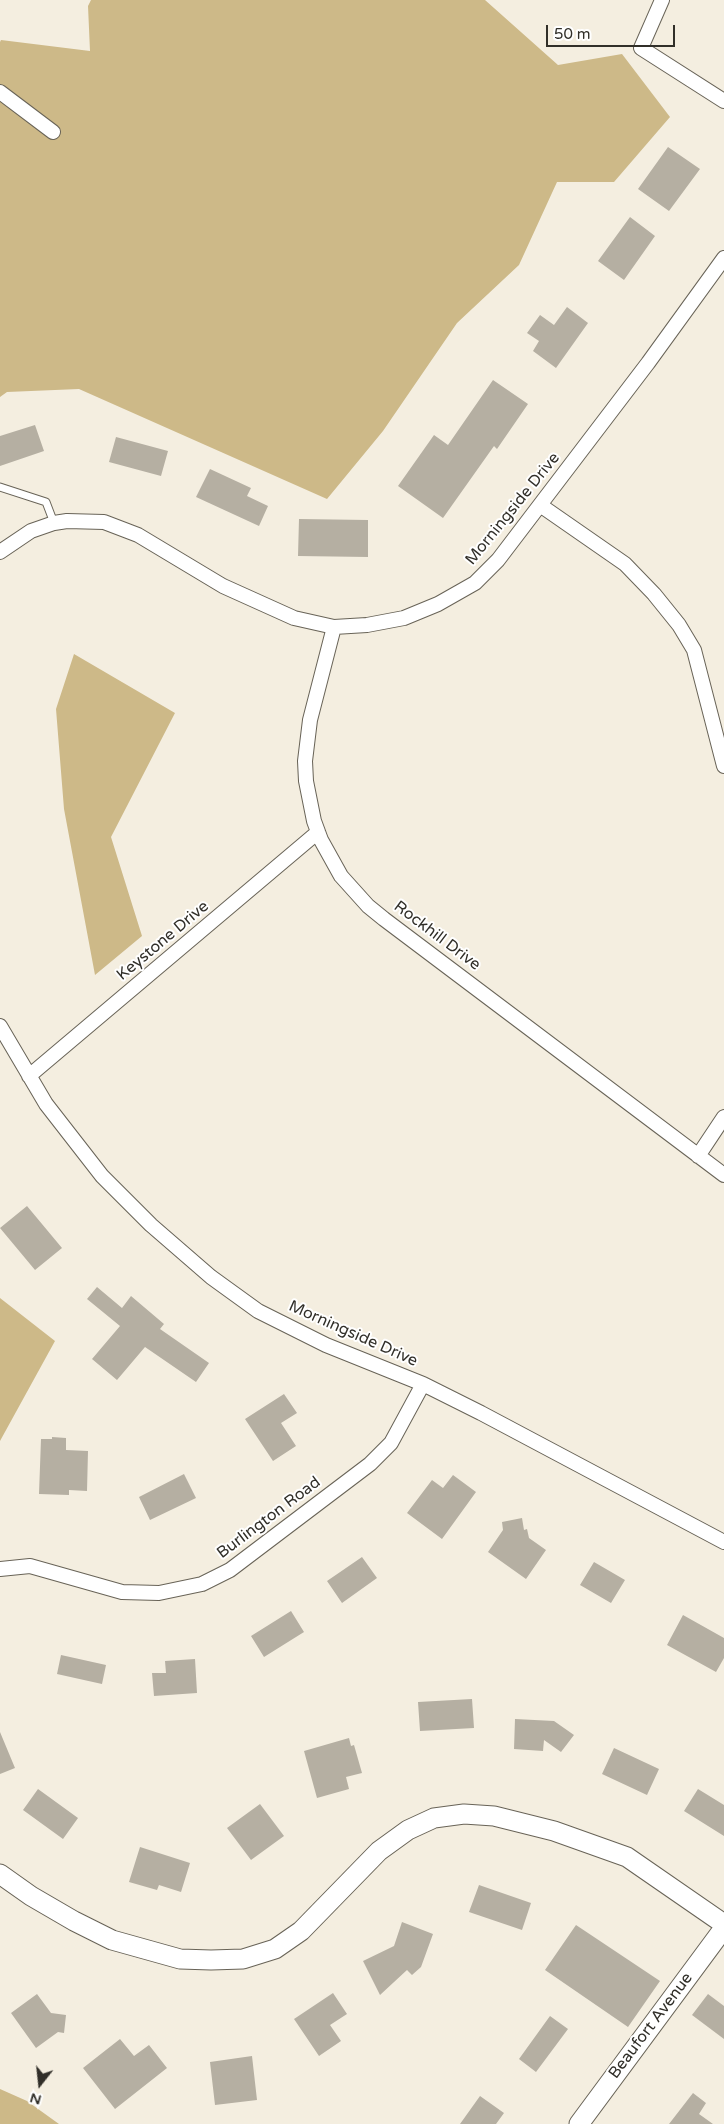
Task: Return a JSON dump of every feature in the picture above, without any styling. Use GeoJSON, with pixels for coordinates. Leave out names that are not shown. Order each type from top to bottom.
{"type":"FeatureCollection","features":[{"type":"Feature","properties":{"kind":"street"},"geometry":{"type":"LineString","coordinates":[[662,0],[641,48],[724,101]]}},
{"type":"Feature","properties":{"kind":"street"},"geometry":{"type":"LineString","coordinates":[[0,92],[53,132]]}},
{"type":"Feature","properties":{"kind":"street","name":"Morningside Drive"},"geometry":{"type":"LineString","coordinates":[[0,552],[31,531],[54,523],[91,521],[127,530],[224,586],[294,618],[334,627],[367,625],[404,618],[438,604],[475,583],[498,560],[648,363],[724,258]]}},
{"type":"Feature","properties":{"kind":"street"},"geometry":{"type":"LineString","coordinates":[[540,505],[625,564],[654,594],[679,625],[694,650],[724,766]]}},
{"type":"Feature","properties":{"kind":"street","name":"Rockhill Drive"},"geometry":{"type":"LineString","coordinates":[[334,627],[310,720],[307,741],[306,781],[309,802],[318,832],[341,876],[368,906],[724,1175]]}},
{"type":"Feature","properties":{"kind":"street","name":"Keystone Drive"},"geometry":{"type":"LineString","coordinates":[[29,1076],[318,832]]}},
{"type":"Feature","properties":{"kind":"street","name":"Morningside Drive"},"geometry":{"type":"LineString","coordinates":[[0,1026],[46,1104],[102,1176],[151,1225],[211,1277],[258,1310],[326,1345],[423,1384],[482,1412],[724,1542]]}},
{"type":"Feature","properties":{"kind":"street"},"geometry":{"type":"LineString","coordinates":[[698,1156],[724,1117]]}},
{"type":"Feature","properties":{"kind":"street","name":"Burlington Road"},"geometry":{"type":"LineString","coordinates":[[0,1569],[30,1566],[122,1592],[159,1593],[202,1584],[230,1570],[370,1464],[391,1443],[423,1384]]}},
{"type":"Feature","properties":{"kind":"street"},"geometry":{"type":"LineString","coordinates":[[0,1874],[31,1896],[112,1940],[180,1959],[243,1959],[275,1949],[301,1932],[379,1852],[408,1830],[434,1818],[464,1814],[494,1816],[554,1831],[627,1857],[724,1924]]}},
{"type":"Feature","properties":{"kind":"street","name":"Beaufort Avenue"},"geometry":{"type":"LineString","coordinates":[[579,2124],[724,1928]]}},
{"type":"Feature","properties":{"kind":"lane"},"geometry":{"type":"LineString","coordinates":[[0,487],[46,502],[54,523]]}},
{"type":"Feature","properties":{"kind":"shaded area"},"geometry":{"type":"Polygon","coordinates":[[[91,0],[485,0],[558,65],[622,54],[670,117],[614,182],[557,182],[519,265],[457,323],[383,431],[327,499],[79,389],[7,392],[0,397],[0,42],[1,40],[90,51],[88,6],[91,0]]]}},
{"type":"Feature","properties":{"kind":"shaded area"},"geometry":{"type":"Polygon","coordinates":[[[74,654],[175,713],[111,837],[142,936],[95,975],[64,809],[56,709],[74,654]]]}},
{"type":"Feature","properties":{"kind":"shaded area"},"geometry":{"type":"Polygon","coordinates":[[[0,1298],[55,1341],[0,1441],[0,1298]]]}},
{"type":"Feature","properties":{"kind":"shaded area"},"geometry":{"type":"Polygon","coordinates":[[[0,2089],[27,2101],[59,2124],[0,2124],[0,2089]]]}},
{"type":"Feature","properties":{"kind":"building"},"geometry":{"type":"Polygon","coordinates":[[[668,147],[700,169],[669,211],[638,189],[668,147]]]}},
{"type":"Feature","properties":{"kind":"building"},"geometry":{"type":"Polygon","coordinates":[[[630,217],[655,236],[624,280],[598,261],[630,217]]]}},
{"type":"Feature","properties":{"kind":"building"},"geometry":{"type":"Polygon","coordinates":[[[567,307],[588,323],[556,368],[533,351],[539,341],[527,333],[540,315],[554,325],[567,307]]]}},
{"type":"Feature","properties":{"kind":"building"},"geometry":{"type":"Polygon","coordinates":[[[493,380],[528,404],[497,449],[494,446],[443,518],[398,486],[434,435],[448,445],[493,380]]]}},
{"type":"Feature","properties":{"kind":"building"},"geometry":{"type":"Polygon","coordinates":[[[35,425],[44,451],[0,466],[0,436],[35,425]]]}},
{"type":"Feature","properties":{"kind":"building"},"geometry":{"type":"Polygon","coordinates":[[[116,437],[168,451],[161,476],[109,462],[116,437]]]}},
{"type":"Feature","properties":{"kind":"building"},"geometry":{"type":"Polygon","coordinates":[[[210,469],[251,488],[247,496],[268,506],[259,526],[196,497],[210,469]]]}},
{"type":"Feature","properties":{"kind":"building"},"geometry":{"type":"Polygon","coordinates":[[[299,519],[368,520],[368,557],[298,556],[299,519]]]}},
{"type":"Feature","properties":{"kind":"building"},"geometry":{"type":"Polygon","coordinates":[[[27,1206],[62,1248],[35,1270],[0,1228],[27,1206]]]}},
{"type":"Feature","properties":{"kind":"building"},"geometry":{"type":"Polygon","coordinates":[[[97,1287],[122,1308],[131,1296],[164,1324],[160,1329],[209,1363],[196,1382],[145,1347],[117,1380],[92,1359],[120,1326],[87,1299],[97,1287]]]}},
{"type":"Feature","properties":{"kind":"building"},"geometry":{"type":"Polygon","coordinates":[[[284,1394],[297,1413],[281,1423],[296,1446],[273,1461],[245,1419],[284,1394]]]}},
{"type":"Feature","properties":{"kind":"building"},"geometry":{"type":"Polygon","coordinates":[[[52,1437],[66,1438],[66,1450],[88,1451],[87,1491],[69,1490],[69,1495],[39,1494],[41,1439],[52,1439],[52,1437]]]}},
{"type":"Feature","properties":{"kind":"building"},"geometry":{"type":"Polygon","coordinates":[[[184,1474],[196,1498],[150,1520],[139,1497],[184,1474]]]}},
{"type":"Feature","properties":{"kind":"building"},"geometry":{"type":"Polygon","coordinates":[[[453,1475],[476,1492],[442,1539],[407,1513],[432,1480],[443,1488],[453,1475]]]}},
{"type":"Feature","properties":{"kind":"building"},"geometry":{"type":"Polygon","coordinates":[[[522,1518],[524,1530],[527,1529],[529,1538],[546,1550],[526,1579],[488,1552],[503,1530],[502,1522],[522,1518]]]}},
{"type":"Feature","properties":{"kind":"building"},"geometry":{"type":"Polygon","coordinates":[[[362,1557],[377,1578],[342,1603],[327,1581],[362,1557]]]}},
{"type":"Feature","properties":{"kind":"building"},"geometry":{"type":"Polygon","coordinates":[[[594,1562],[625,1580],[611,1603],[580,1585],[594,1562]]]}},
{"type":"Feature","properties":{"kind":"building"},"geometry":{"type":"Polygon","coordinates":[[[291,1611],[304,1632],[264,1657],[251,1636],[291,1611]]]}},
{"type":"Feature","properties":{"kind":"building"},"geometry":{"type":"Polygon","coordinates":[[[683,1615],[724,1638],[724,1658],[716,1672],[667,1645],[683,1615]]]}},
{"type":"Feature","properties":{"kind":"building"},"geometry":{"type":"Polygon","coordinates":[[[61,1655],[106,1665],[102,1684],[57,1674],[61,1655]]]}},
{"type":"Feature","properties":{"kind":"building"},"geometry":{"type":"Polygon","coordinates":[[[195,1659],[197,1693],[154,1696],[152,1673],[166,1673],[165,1661],[195,1659]]]}},
{"type":"Feature","properties":{"kind":"building"},"geometry":{"type":"Polygon","coordinates":[[[472,1699],[474,1728],[420,1731],[418,1702],[472,1699]]]}},
{"type":"Feature","properties":{"kind":"building"},"geometry":{"type":"Polygon","coordinates":[[[515,1719],[554,1721],[574,1735],[561,1752],[544,1740],[543,1751],[514,1749],[515,1719]]]}},
{"type":"Feature","properties":{"kind":"building"},"geometry":{"type":"Polygon","coordinates":[[[0,1732],[15,1768],[0,1774],[0,1732]]]}},
{"type":"Feature","properties":{"kind":"building"},"geometry":{"type":"Polygon","coordinates":[[[349,1738],[351,1746],[354,1745],[362,1773],[346,1777],[349,1789],[317,1798],[304,1751],[349,1738]]]}},
{"type":"Feature","properties":{"kind":"building"},"geometry":{"type":"Polygon","coordinates":[[[614,1748],[659,1769],[647,1795],[602,1774],[614,1748]]]}},
{"type":"Feature","properties":{"kind":"building"},"geometry":{"type":"Polygon","coordinates":[[[38,1789],[78,1818],[63,1839],[23,1810],[38,1789]]]}},
{"type":"Feature","properties":{"kind":"building"},"geometry":{"type":"Polygon","coordinates":[[[698,1789],[724,1805],[724,1836],[684,1811],[698,1789]]]}},
{"type":"Feature","properties":{"kind":"building"},"geometry":{"type":"Polygon","coordinates":[[[260,1804],[284,1836],[251,1860],[227,1828],[260,1804]]]}},
{"type":"Feature","properties":{"kind":"building"},"geometry":{"type":"Polygon","coordinates":[[[140,1847],[190,1863],[181,1892],[159,1885],[157,1890],[129,1882],[140,1847]]]}},
{"type":"Feature","properties":{"kind":"building"},"geometry":{"type":"Polygon","coordinates":[[[479,1885],[531,1903],[522,1930],[469,1912],[479,1885]]]}},
{"type":"Feature","properties":{"kind":"building"},"geometry":{"type":"Polygon","coordinates":[[[402,1922],[433,1934],[421,1967],[412,1975],[407,1970],[380,1995],[363,1961],[394,1946],[402,1922]]]}},
{"type":"Feature","properties":{"kind":"building"},"geometry":{"type":"Polygon","coordinates":[[[576,1925],[660,1981],[628,2027],[545,1970],[576,1925]]]}},
{"type":"Feature","properties":{"kind":"building"},"geometry":{"type":"Polygon","coordinates":[[[333,1993],[347,2014],[330,2025],[341,2041],[319,2056],[294,2019],[333,1993]]]}},
{"type":"Feature","properties":{"kind":"building"},"geometry":{"type":"Polygon","coordinates":[[[37,1994],[51,2013],[66,2015],[64,2033],[58,2032],[36,2048],[11,2013],[37,1994]]]}},
{"type":"Feature","properties":{"kind":"building"},"geometry":{"type":"Polygon","coordinates":[[[708,1994],[724,2006],[724,2039],[692,2015],[708,1994]]]}},
{"type":"Feature","properties":{"kind":"building"},"geometry":{"type":"Polygon","coordinates":[[[550,2016],[568,2029],[536,2072],[519,2059],[550,2016]]]}},
{"type":"Feature","properties":{"kind":"building"},"geometry":{"type":"Polygon","coordinates":[[[120,2039],[134,2056],[149,2045],[167,2068],[115,2109],[83,2068],[120,2039]]]}},
{"type":"Feature","properties":{"kind":"building"},"geometry":{"type":"Polygon","coordinates":[[[252,2056],[257,2100],[215,2105],[210,2062],[252,2056]]]}},
{"type":"Feature","properties":{"kind":"building"},"geometry":{"type":"Polygon","coordinates":[[[693,2093],[706,2103],[699,2114],[713,2124],[669,2124],[693,2093]]]}},
{"type":"Feature","properties":{"kind":"building"},"geometry":{"type":"Polygon","coordinates":[[[480,2096],[504,2113],[496,2124],[460,2124],[480,2096]]]}}]}
